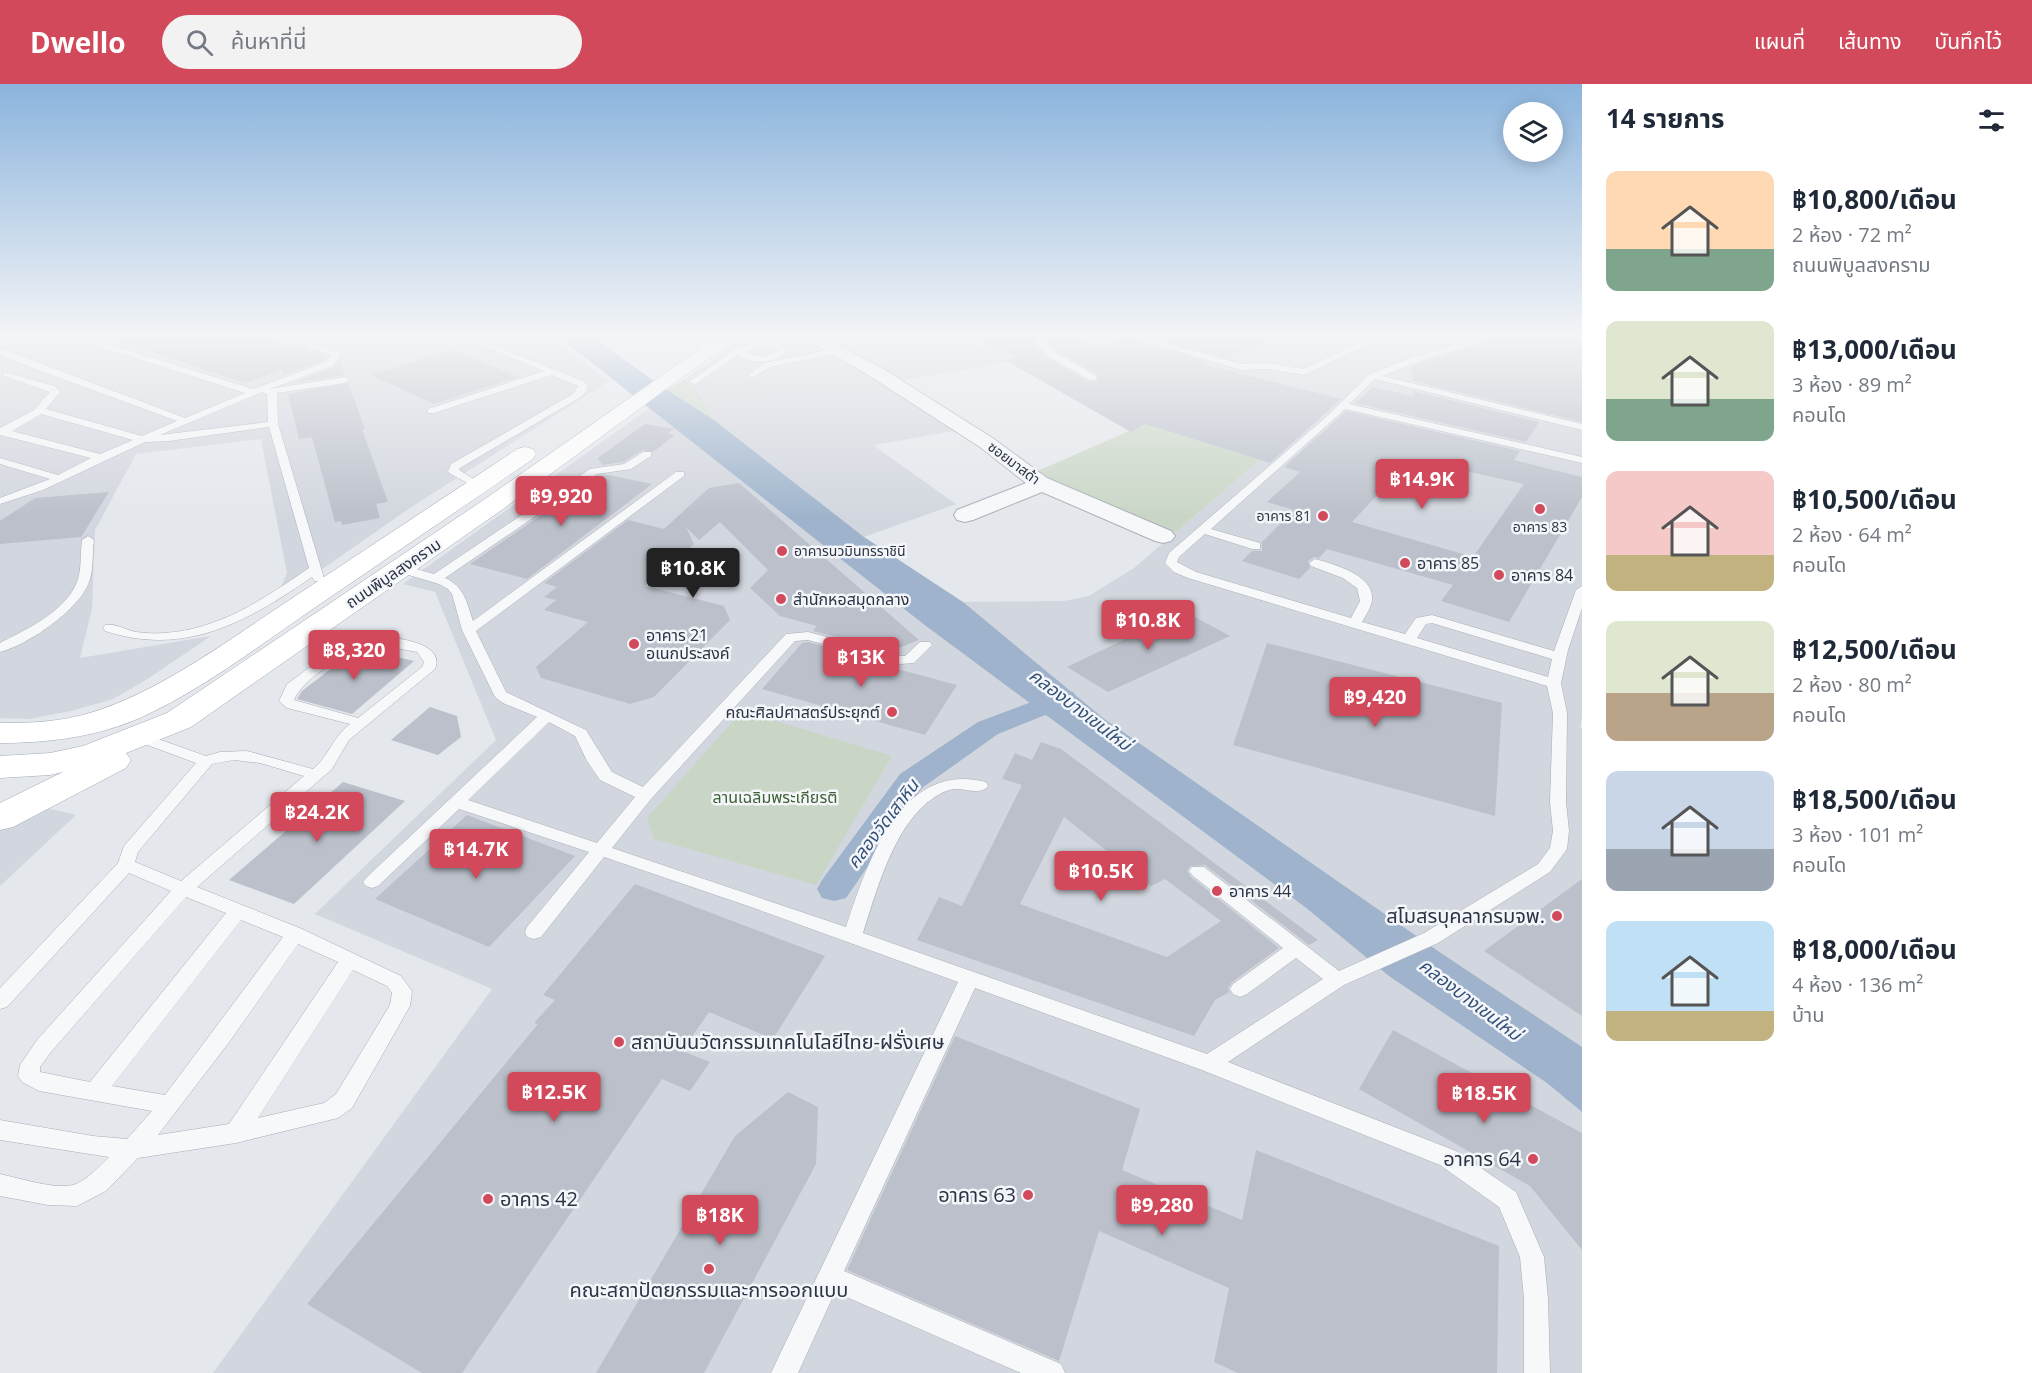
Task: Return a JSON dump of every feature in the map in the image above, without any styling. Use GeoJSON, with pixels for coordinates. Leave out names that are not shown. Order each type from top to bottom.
{"type":"FeatureCollection","features":[{"type":"Feature","properties":{"kind":"main road","name":"ถนนพิบูลสงคราม"},"geometry":{"type":"LineString","coordinates":[[0,733],[43,733],[96,722],[130,710],[223,657],[318,579],[626,397]]}},
{"type":"Feature","properties":{"kind":"main road","name":"ถนนพิบูลสงคราม"},"geometry":{"type":"LineString","coordinates":[[0,767],[50,764],[93,754],[179,720],[399,568],[620,400]]}},
{"type":"Feature","properties":{"kind":"main road"},"geometry":{"type":"LineString","coordinates":[[0,818],[95,772],[179,720]]}},
{"type":"Feature","properties":{"kind":"street","name":"ซอยมาสด้า"},"geometry":{"type":"LineString","coordinates":[[915,397],[987,443],[1039,483],[1163,537]]}},
{"type":"Feature","properties":{"kind":"street"},"geometry":{"type":"LineString","coordinates":[[965,515],[1036,487],[1039,483]]}},
{"type":"Feature","properties":{"kind":"lane"},"geometry":{"type":"LineString","coordinates":[[1,431],[39,411],[51,397]]}},
{"type":"Feature","properties":{"kind":"lane"},"geometry":{"type":"LineString","coordinates":[[120,397],[185,421]]}},
{"type":"Feature","properties":{"kind":"lane"},"geometry":{"type":"LineString","coordinates":[[0,501],[16,498],[142,439],[246,397]]}},
{"type":"Feature","properties":{"kind":"lane"},"geometry":{"type":"LineString","coordinates":[[110,628],[137,636],[161,636],[213,627],[234,620],[318,579],[264,397]]}},
{"type":"Feature","properties":{"kind":"lane"},"geometry":{"type":"LineString","coordinates":[[431,411],[474,397]]}},
{"type":"Feature","properties":{"kind":"lane"},"geometry":{"type":"LineString","coordinates":[[478,486],[453,471],[455,466],[572,397]]}},
{"type":"Feature","properties":{"kind":"lane"},"geometry":{"type":"LineString","coordinates":[[1353,397],[1173,556],[1172,563],[1178,569],[1192,575],[1554,683]]}},
{"type":"Feature","properties":{"kind":"lane"},"geometry":{"type":"LineString","coordinates":[[1460,397],[1582,427]]}},
{"type":"Feature","properties":{"kind":"lane"},"geometry":{"type":"LineString","coordinates":[[1344,406],[1582,460]]}},
{"type":"Feature","properties":{"kind":"lane"},"geometry":{"type":"LineString","coordinates":[[39,411],[142,439],[169,438],[273,424]]}},
{"type":"Feature","properties":{"kind":"lane"},"geometry":{"type":"LineString","coordinates":[[1,431],[101,457]]}},
{"type":"Feature","properties":{"kind":"lane"},"geometry":{"type":"LineString","coordinates":[[435,579],[594,471],[627,467],[647,454]]}},
{"type":"Feature","properties":{"kind":"lane"},"geometry":{"type":"LineString","coordinates":[[0,461],[58,478]]}},
{"type":"Feature","properties":{"kind":"lane"},"geometry":{"type":"LineString","coordinates":[[469,630],[680,474]]}},
{"type":"Feature","properties":{"kind":"lane"},"geometry":{"type":"LineString","coordinates":[[1203,530],[1256,546]]}},
{"type":"Feature","properties":{"kind":"lane"},"geometry":{"type":"LineString","coordinates":[[0,648],[39,626],[63,609],[78,593],[83,581],[88,540]]}},
{"type":"Feature","properties":{"kind":"lane"},"geometry":{"type":"LineString","coordinates":[[1315,563],[1338,570],[1362,586],[1366,593],[1366,600],[1355,623]]}},
{"type":"Feature","properties":{"kind":"lane"},"geometry":{"type":"LineString","coordinates":[[399,568],[452,586],[458,594],[469,630],[500,694],[508,700],[581,733],[595,761],[606,776],[645,795]]}},
{"type":"Feature","properties":{"kind":"lane"},"geometry":{"type":"LineString","coordinates":[[1209,1064],[1336,980],[1443,932],[1544,868],[1558,849],[1561,831],[1558,802],[1560,713],[1554,683],[1582,590]]}},
{"type":"Feature","properties":{"kind":"lane"},"geometry":{"type":"LineString","coordinates":[[1409,639],[1421,621],[1432,619],[1560,657]]}},
{"type":"Feature","properties":{"kind":"lane"},"geometry":{"type":"LineString","coordinates":[[534,932],[645,795],[791,637],[808,636],[900,660],[909,660],[925,645]]}},
{"type":"Feature","properties":{"kind":"lane"},"geometry":{"type":"LineString","coordinates":[[170,1105],[39,1082],[29,1076],[30,1065],[44,1046],[183,889],[316,775],[331,759],[343,737],[362,723],[428,669],[431,662],[430,657],[422,649],[380,639],[357,641],[292,687],[287,695],[286,701],[292,705],[362,723]]}},
{"type":"Feature","properties":{"kind":"lane"},"geometry":{"type":"LineString","coordinates":[[372,882],[547,716]]}},
{"type":"Feature","properties":{"kind":"lane"},"geometry":{"type":"LineString","coordinates":[[147,740],[206,761]]}},
{"type":"Feature","properties":{"kind":"lane"},"geometry":{"type":"LineString","coordinates":[[0,1001],[126,865],[130,850],[206,761],[219,755],[234,753],[253,756],[316,775]]}},
{"type":"Feature","properties":{"kind":"lane"},"geometry":{"type":"LineString","coordinates":[[853,935],[879,858],[893,834],[910,812],[927,795],[944,786],[962,783],[980,786]]}},
{"type":"Feature","properties":{"kind":"lane"},"geometry":{"type":"LineString","coordinates":[[456,802],[853,935],[1209,1064],[1448,1158],[1508,1200],[1532,1257],[1536,1299],[1537,1373]]}},
{"type":"Feature","properties":{"kind":"lane"},"geometry":{"type":"LineString","coordinates":[[0,1130],[93,1146],[134,1149],[236,1133],[330,1111],[344,1101],[400,1006],[402,991],[394,981],[350,958],[126,865]]}},
{"type":"Feature","properties":{"kind":"lane"},"geometry":{"type":"LineString","coordinates":[[1198,871],[1336,980]]}},
{"type":"Feature","properties":{"kind":"lane"},"geometry":{"type":"LineString","coordinates":[[95,1092],[238,911]]}},
{"type":"Feature","properties":{"kind":"lane"},"geometry":{"type":"LineString","coordinates":[[0,1185],[57,1195],[78,1195],[94,1188],[134,1149],[170,1105],[295,934]]}},
{"type":"Feature","properties":{"kind":"lane"},"geometry":{"type":"LineString","coordinates":[[1240,988],[1295,948]]}},
{"type":"Feature","properties":{"kind":"lane"},"geometry":{"type":"LineString","coordinates":[[236,1133],[350,958]]}},
{"type":"Feature","properties":{"kind":"lane"},"geometry":{"type":"LineString","coordinates":[[784,1373],[970,977]]}},
{"type":"Feature","properties":{"kind":"lane"},"geometry":{"type":"LineString","coordinates":[[829,1277],[1052,1373]]}},
{"type":"Feature","properties":{"kind":"shaded area"},"geometry":{"type":"Polygon","coordinates":[[[0,397],[584,397],[410,508],[275,602],[287,573],[261,439],[136,454],[95,530],[92,609],[80,658],[211,636],[146,680],[113,699],[71,711],[29,719],[0,718],[0,397]]]}},
{"type":"Feature","properties":{"kind":"shaded area"},"geometry":{"type":"Polygon","coordinates":[[[702,397],[906,397],[960,430],[873,445],[956,504],[864,537],[714,420],[702,397]]]}},
{"type":"Feature","properties":{"kind":"shaded area"},"geometry":{"type":"Polygon","coordinates":[[[1070,397],[1582,397],[1582,717],[1580,727],[1582,728],[1582,1373],[213,1373],[492,989],[315,914],[496,740],[435,592],[403,584],[651,407],[922,623],[963,602],[1064,601],[1089,596],[1134,568],[1260,460],[1145,424],[1131,432],[1070,397]]]}},
{"type":"Feature","properties":{"kind":"shaded area"},"geometry":{"type":"Polygon","coordinates":[[[43,807],[76,815],[0,886],[0,827],[43,807]]]}},
{"type":"Feature","properties":{"kind":"green space"},"geometry":{"type":"Polygon","coordinates":[[[678,397],[701,397],[714,420],[678,397]]]}},
{"type":"Feature","properties":{"kind":"green space"},"geometry":{"type":"Polygon","coordinates":[[[1145,424],[1260,460],[1171,536],[1033,473],[1145,424]]]}},
{"type":"Feature","properties":{"kind":"green space","name":"ลานเฉลิมพระเกียรติ"},"geometry":{"type":"Polygon","coordinates":[[[742,711],[892,756],[816,885],[654,839],[647,818],[742,711]]]}},
{"type":"Feature","properties":{"kind":"water","name":"คลองบางเขนใหม่"},"geometry":{"type":"Polygon","coordinates":[[[635,397],[678,397],[714,420],[864,537],[963,602],[1103,718],[1438,951],[1582,1047],[1582,1112],[1547,1083],[1389,976],[1305,907],[922,623],[635,397]]]}},
{"type":"Feature","properties":{"kind":"building"},"geometry":{"type":"Polygon","coordinates":[[[289,397],[353,397],[388,502],[376,504],[380,518],[342,525],[341,521],[335,522],[312,437],[299,439],[289,397]]]}},
{"type":"Feature","properties":{"kind":"building"},"geometry":{"type":"Polygon","coordinates":[[[419,397],[456,397],[434,404],[419,397]]]}},
{"type":"Feature","properties":{"kind":"building"},"geometry":{"type":"Polygon","coordinates":[[[1070,397],[1341,399],[1270,463],[1145,424],[1131,432],[1070,397]]]}},
{"type":"Feature","properties":{"kind":"building"},"geometry":{"type":"Polygon","coordinates":[[[1362,397],[1438,397],[1539,422],[1526,442],[1355,403],[1362,397]]]}},
{"type":"Feature","properties":{"kind":"building"},"geometry":{"type":"Polygon","coordinates":[[[1480,397],[1582,397],[1582,422],[1480,397]]]}},
{"type":"Feature","properties":{"kind":"building"},"geometry":{"type":"Polygon","coordinates":[[[1346,411],[1520,451],[1514,460],[1582,477],[1582,497],[1509,622],[1441,601],[1453,585],[1327,549],[1319,558],[1314,557],[1308,561],[1310,568],[1299,579],[1242,561],[1252,551],[1262,551],[1262,542],[1294,510],[1267,502],[1300,472],[1284,467],[1346,411]],[[1411,459],[1352,522],[1473,557],[1524,484],[1411,459]]]}},
{"type":"Feature","properties":{"kind":"building"},"geometry":{"type":"Polygon","coordinates":[[[645,424],[674,429],[667,434],[675,435],[653,452],[643,450],[623,462],[602,465],[598,458],[645,424]]]}},
{"type":"Feature","properties":{"kind":"building"},"geometry":{"type":"Polygon","coordinates":[[[609,475],[652,484],[527,579],[470,564],[598,476],[609,475]]]}},
{"type":"Feature","properties":{"kind":"building"},"geometry":{"type":"Polygon","coordinates":[[[739,483],[919,640],[891,651],[813,631],[817,626],[780,616],[750,588],[768,570],[720,522],[699,540],[686,527],[694,544],[645,586],[724,606],[730,620],[654,697],[630,704],[541,678],[536,667],[588,622],[544,610],[556,600],[544,597],[557,587],[544,583],[628,520],[664,529],[709,488],[739,483]]]}},
{"type":"Feature","properties":{"kind":"building"},"geometry":{"type":"Polygon","coordinates":[[[109,492],[81,537],[0,544],[0,521],[35,498],[109,492]]]}},
{"type":"Feature","properties":{"kind":"building"},"geometry":{"type":"Polygon","coordinates":[[[1184,611],[1230,636],[1108,692],[1067,667],[1184,611]]]}},
{"type":"Feature","properties":{"kind":"building","name":"คณะศิลปศาสตร์ประยุกต์"},"geometry":{"type":"Polygon","coordinates":[[[808,642],[870,658],[864,660],[957,685],[925,735],[762,689],[802,643],[808,642]]]}},
{"type":"Feature","properties":{"kind":"building"},"geometry":{"type":"Polygon","coordinates":[[[1267,643],[1502,703],[1495,816],[1233,745],[1267,643]]]}},
{"type":"Feature","properties":{"kind":"building"},"geometry":{"type":"Polygon","coordinates":[[[362,649],[414,661],[352,714],[297,699],[302,691],[345,658],[362,649]]]}},
{"type":"Feature","properties":{"kind":"building"},"geometry":{"type":"Polygon","coordinates":[[[430,707],[457,716],[461,737],[438,755],[391,740],[430,707]]]}},
{"type":"Feature","properties":{"kind":"building","name":"อาคาร 44"},"geometry":{"type":"Polygon","coordinates":[[[1041,742],[1061,749],[1318,940],[1309,945],[1205,865],[1190,866],[1187,871],[1191,877],[1279,948],[1232,982],[1228,988],[1229,992],[1215,1000],[1194,1036],[917,940],[939,897],[962,906],[1022,785],[1002,779],[1015,753],[1032,760],[1041,742]],[[1064,817],[1020,904],[1167,957],[1221,921],[1165,879],[1151,886],[1064,817]]]}},
{"type":"Feature","properties":{"kind":"building"},"geometry":{"type":"Polygon","coordinates":[[[343,782],[405,801],[294,904],[229,880],[343,782]]]}},
{"type":"Feature","properties":{"kind":"building"},"geometry":{"type":"Polygon","coordinates":[[[467,815],[575,856],[489,947],[375,899],[467,815]]]}},
{"type":"Feature","properties":{"kind":"building","name":"สโมสรบุคลากรมจพ."},"geometry":{"type":"Polygon","coordinates":[[[1582,879],[1582,1016],[1484,951],[1582,879]]]}},
{"type":"Feature","properties":{"kind":"building","name":"อาคาร 42"},"geometry":{"type":"Polygon","coordinates":[[[635,884],[825,956],[773,1039],[709,1012],[682,1051],[710,1062],[690,1091],[662,1079],[462,1373],[422,1373],[307,1304],[538,1024],[534,1023],[555,1000],[543,995],[635,884]]]}},
{"type":"Feature","properties":{"kind":"building","name":"อาคาร 64"},"geometry":{"type":"Polygon","coordinates":[[[1393,1030],[1582,1133],[1582,1250],[1530,1186],[1359,1089],[1393,1030]]]}},
{"type":"Feature","properties":{"kind":"building","name":"อาคาร 63"},"geometry":{"type":"Polygon","coordinates":[[[955,1036],[1140,1109],[1122,1170],[1242,1220],[1256,1150],[1499,1246],[1497,1373],[1238,1373],[1214,1362],[1229,1288],[1099,1231],[1059,1361],[847,1270],[955,1036]]]}},
{"type":"Feature","properties":{"kind":"building","name":"คณะสถาปัตยกรรมและการออกแบบ"},"geometry":{"type":"Polygon","coordinates":[[[788,1092],[818,1107],[816,1164],[704,1373],[596,1373],[735,1136],[788,1092]]]}},
{"type":"Feature","properties":{"kind":"waterway","name":"คลองวัดเสาหิน"},"geometry":{"type":"LineString","coordinates":[[834,889],[911,781],[988,728],[1063,698]]}},
{"type":"Feature","properties":{"kind":"place","name":"อาคาร 83"},"geometry":{"type":"Point","coordinates":[1540,509]}},
{"type":"Feature","properties":{"kind":"place","name":"อาคาร 81"},"geometry":{"type":"Point","coordinates":[1323,516]}},
{"type":"Feature","properties":{"kind":"place","name":"อาคารนวมินทรราชินี"},"geometry":{"type":"Point","coordinates":[782,551]}},
{"type":"Feature","properties":{"kind":"place","name":"อาคาร 85"},"geometry":{"type":"Point","coordinates":[1405,563]}},
{"type":"Feature","properties":{"kind":"place","name":"อาคาร 84"},"geometry":{"type":"Point","coordinates":[1499,575]}},
{"type":"Feature","properties":{"kind":"place","name":"สำนักหอสมุดกลาง"},"geometry":{"type":"Point","coordinates":[781,599]}},
{"type":"Feature","properties":{"kind":"place","name":"อาคาร 21 อเนกประสงค์"},"geometry":{"type":"Point","coordinates":[634,644]}},
{"type":"Feature","properties":{"kind":"place","name":"คณะศิลปศาสตร์ประยุกต์"},"geometry":{"type":"Point","coordinates":[892,712]}},
{"type":"Feature","properties":{"kind":"place","name":"อาคาร 44"},"geometry":{"type":"Point","coordinates":[1217,891]}},
{"type":"Feature","properties":{"kind":"place","name":"สโมสรบุคลากรมจพ."},"geometry":{"type":"Point","coordinates":[1557,916]}},
{"type":"Feature","properties":{"kind":"place","name":"สถาบันนวัตกรรมเทคโนโลยีไทย-ฝรั่งเศษ"},"geometry":{"type":"Point","coordinates":[619,1042]}},
{"type":"Feature","properties":{"kind":"place","name":"อาคาร 64"},"geometry":{"type":"Point","coordinates":[1533,1159]}},
{"type":"Feature","properties":{"kind":"place","name":"อาคาร 63"},"geometry":{"type":"Point","coordinates":[1028,1195]}},
{"type":"Feature","properties":{"kind":"place","name":"อาคาร 42"},"geometry":{"type":"Point","coordinates":[488,1199]}},
{"type":"Feature","properties":{"kind":"place","name":"คณะสถาปัตยกรรมและการออกแบบ"},"geometry":{"type":"Point","coordinates":[709,1269]}}]}
